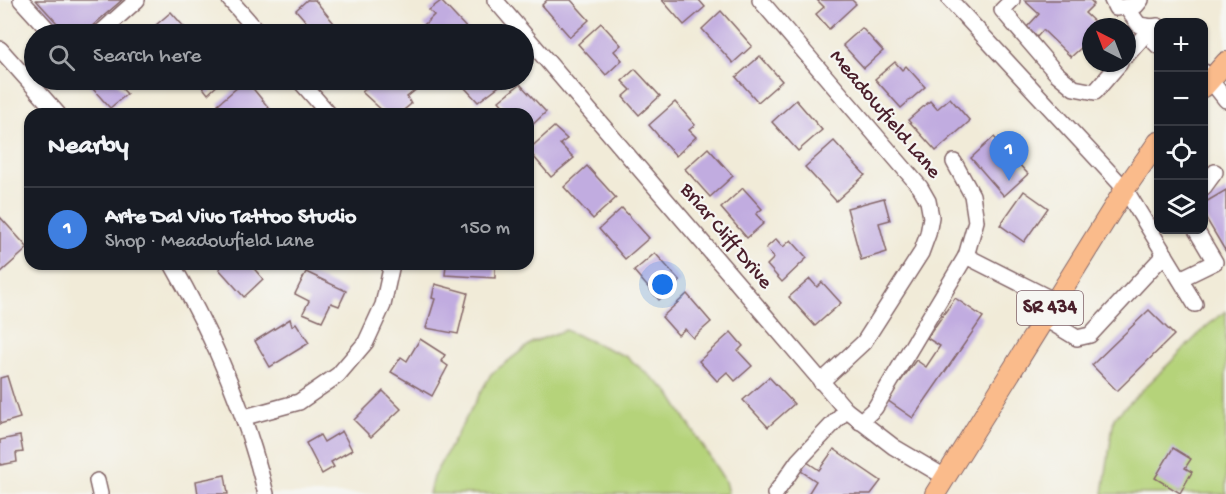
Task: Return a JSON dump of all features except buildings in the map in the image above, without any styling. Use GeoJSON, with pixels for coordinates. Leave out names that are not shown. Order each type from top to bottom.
{"type":"FeatureCollection","features":[{"type":"Feature","properties":{"kind":"main road"},"geometry":{"type":"LineString","coordinates":[[1208,77],[1226,62]]}},
{"type":"Feature","properties":{"kind":"main road","name":"SR 434"},"geometry":{"type":"LineString","coordinates":[[940,486],[1125,189],[1154,148]]}},
{"type":"Feature","properties":{"kind":"street"},"geometry":{"type":"LineString","coordinates":[[21,0],[43,24]]}},
{"type":"Feature","properties":{"kind":"street"},"geometry":{"type":"LineString","coordinates":[[110,24],[137,0]]}},
{"type":"Feature","properties":{"kind":"street"},"geometry":{"type":"LineString","coordinates":[[230,0],[251,24]]}},
{"type":"Feature","properties":{"kind":"street","name":"Briar Cliff Drive"},"geometry":{"type":"LineString","coordinates":[[495,0],[515,24]]}},
{"type":"Feature","properties":{"kind":"street","name":"Meadowfield Lane"},"geometry":{"type":"LineString","coordinates":[[760,0],[920,187],[928,201],[931,218],[921,253],[864,342],[821,382]]}},
{"type":"Feature","properties":{"kind":"street"},"geometry":{"type":"LineString","coordinates":[[951,0],[1125,189],[1195,304]]}},
{"type":"Feature","properties":{"kind":"street"},"geometry":{"type":"LineString","coordinates":[[1119,3],[1136,6],[1141,0]]}},
{"type":"Feature","properties":{"kind":"street"},"geometry":{"type":"LineString","coordinates":[[1119,3],[1139,25],[1154,26]]}},
{"type":"Feature","properties":{"kind":"street"},"geometry":{"type":"LineString","coordinates":[[1007,5],[1056,73],[1074,88],[1095,92],[1112,72]]}},
{"type":"Feature","properties":{"kind":"street"},"geometry":{"type":"LineString","coordinates":[[1136,46],[1154,27]]}},
{"type":"Feature","properties":{"kind":"street","name":"Briar Cliff Drive"},"geometry":{"type":"LineString","coordinates":[[534,46],[846,411],[940,486]]}},
{"type":"Feature","properties":{"kind":"street"},"geometry":{"type":"LineString","coordinates":[[0,49],[24,76]]}},
{"type":"Feature","properties":{"kind":"street"},"geometry":{"type":"LineString","coordinates":[[1208,81],[1226,100]]}},
{"type":"Feature","properties":{"kind":"street"},"geometry":{"type":"LineString","coordinates":[[37,90],[53,108]]}},
{"type":"Feature","properties":{"kind":"street"},"geometry":{"type":"LineString","coordinates":[[308,90],[324,108]]}},
{"type":"Feature","properties":{"kind":"street"},"geometry":{"type":"LineString","coordinates":[[860,422],[875,408],[966,256],[976,221],[972,195],[954,162]]}},
{"type":"Feature","properties":{"kind":"street"},"geometry":{"type":"LineString","coordinates":[[1208,181],[1215,172]]}},
{"type":"Feature","properties":{"kind":"street"},"geometry":{"type":"LineString","coordinates":[[1180,279],[1215,262],[1198,234]]}},
{"type":"Feature","properties":{"kind":"street"},"geometry":{"type":"LineString","coordinates":[[1044,318],[1077,338],[1090,335],[1165,254]]}},
{"type":"Feature","properties":{"kind":"street"},"geometry":{"type":"LineString","coordinates":[[966,256],[1055,301]]}},
{"type":"Feature","properties":{"kind":"street"},"geometry":{"type":"LineString","coordinates":[[175,270],[214,344],[245,417],[266,494]]}},
{"type":"Feature","properties":{"kind":"street"},"geometry":{"type":"LineString","coordinates":[[245,417],[299,402],[338,375],[366,342],[383,305],[391,270]]}},
{"type":"Feature","properties":{"kind":"street"},"geometry":{"type":"LineString","coordinates":[[775,494],[798,461],[846,411]]}},
{"type":"Feature","properties":{"kind":"green space"},"geometry":{"type":"Polygon","coordinates":[[[1226,311],[1226,494],[1103,494],[1114,418],[1207,326],[1226,311]]]}},
{"type":"Feature","properties":{"kind":"green space"},"geometry":{"type":"Polygon","coordinates":[[[565,330],[627,357],[668,391],[725,481],[728,494],[429,494],[433,477],[491,374],[533,342],[565,330]]]}},
{"type":"Feature","properties":{"kind":"place","name":"Arte Dal Vivo Tattoo Studio"},"geometry":{"type":"Point","coordinates":[1009,181]}}]}
